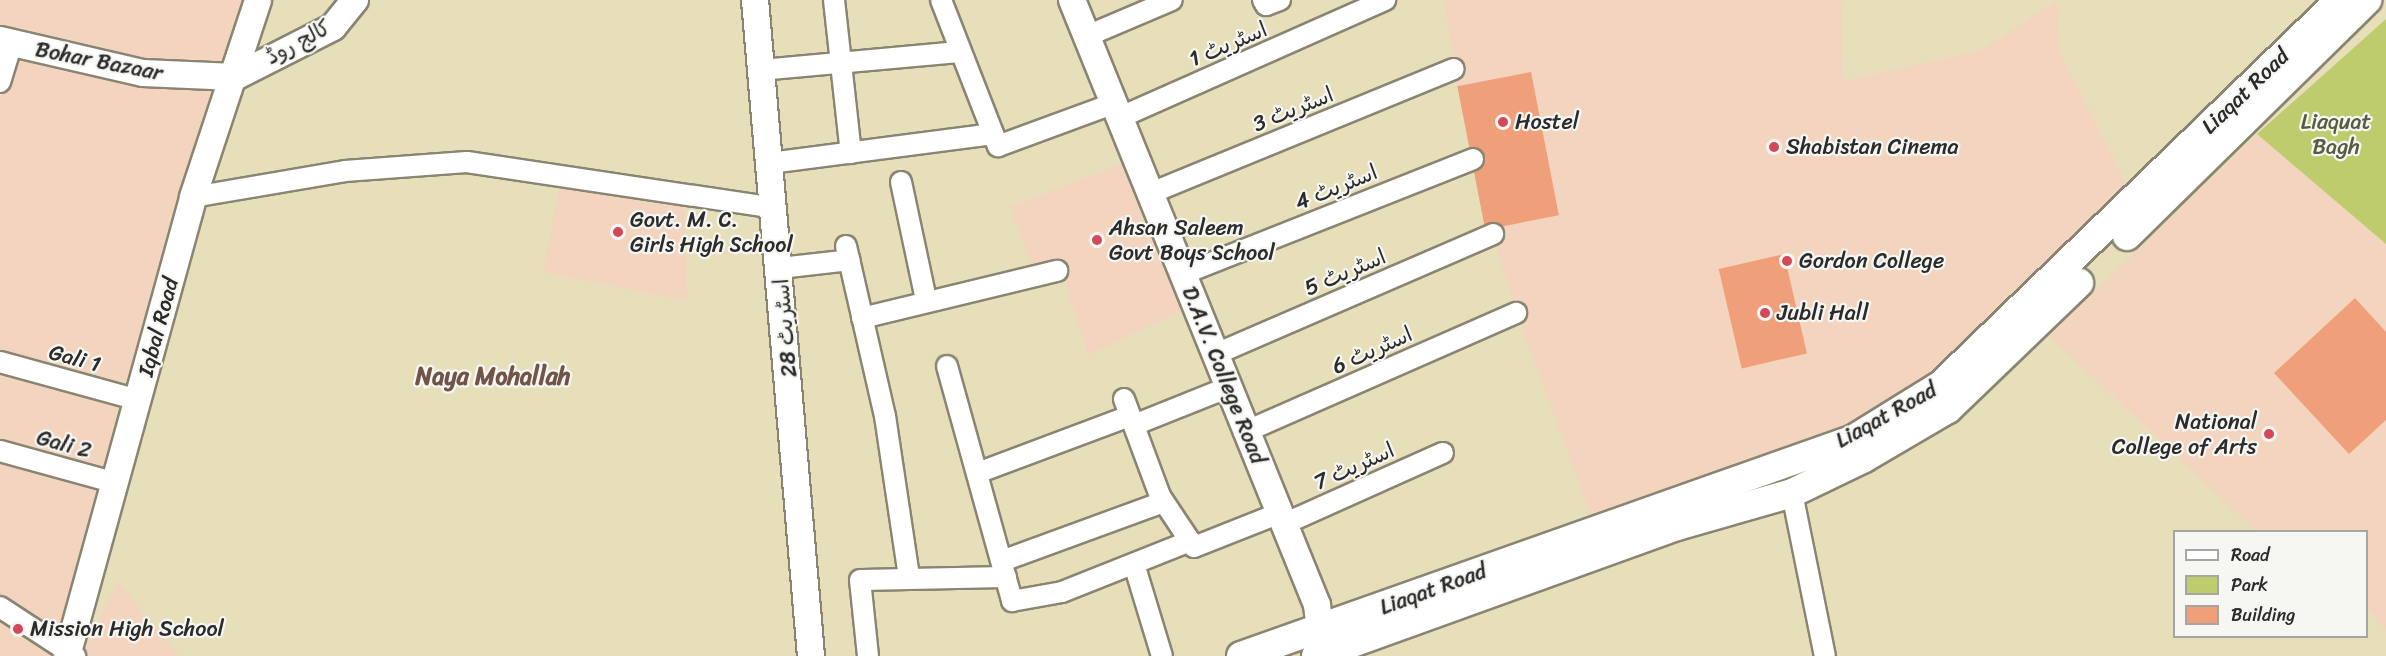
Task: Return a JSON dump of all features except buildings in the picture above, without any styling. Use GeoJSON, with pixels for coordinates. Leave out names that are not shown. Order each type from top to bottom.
{"type":"FeatureCollection","features":[{"type":"Feature","properties":{"kind":"main road","name":"Liaqat Road"},"geometry":{"type":"LineString","coordinates":[[1321,649],[1854,438],[1931,391],[2047,287],[2340,0]]}},
{"type":"Feature","properties":{"kind":"main road","name":"Liaqat Road"},"geometry":{"type":"LineString","coordinates":[[1241,656],[1321,649],[1655,534],[1792,493],[1948,409],[2367,0]]}},
{"type":"Feature","properties":{"kind":"street","name":"Iqbal Road"},"geometry":{"type":"LineString","coordinates":[[71,654],[193,198],[258,0]]}},
{"type":"Feature","properties":{"kind":"street","name":"کالج روڈ"},"geometry":{"type":"LineString","coordinates":[[234,77],[333,27],[356,0]]}},
{"type":"Feature","properties":{"kind":"street","name":"اسٹریٹ 28"},"geometry":{"type":"LineString","coordinates":[[755,0],[775,208],[811,656]]}},
{"type":"Feature","properties":{"kind":"street"},"geometry":{"type":"LineString","coordinates":[[834,0],[838,63],[851,153]]}},
{"type":"Feature","properties":{"kind":"street"},"geometry":{"type":"LineString","coordinates":[[770,163],[993,134],[957,52],[940,0]]}},
{"type":"Feature","properties":{"kind":"street","name":"D.A.V. College Road"},"geometry":{"type":"LineString","coordinates":[[1072,0],[1282,518],[1321,649]]}},
{"type":"Feature","properties":{"kind":"street"},"geometry":{"type":"LineString","coordinates":[[1087,36],[1172,0]]}},
{"type":"Feature","properties":{"kind":"street","name":"اسٹریٹ 1"},"geometry":{"type":"LineString","coordinates":[[1263,0],[1266,5],[1280,0]]}},
{"type":"Feature","properties":{"kind":"street","name":"اسٹریٹ 1"},"geometry":{"type":"LineString","coordinates":[[993,134],[1002,146],[1118,110],[1385,0]]}},
{"type":"Feature","properties":{"kind":"street","name":"Bohar Bazaar"},"geometry":{"type":"LineString","coordinates":[[6,41],[143,73],[234,77]]}},
{"type":"Feature","properties":{"kind":"street"},"geometry":{"type":"LineString","coordinates":[[0,82],[6,41]]}},
{"type":"Feature","properties":{"kind":"street"},"geometry":{"type":"LineString","coordinates":[[761,70],[957,52]]}},
{"type":"Feature","properties":{"kind":"street","name":"اسٹریٹ 3"},"geometry":{"type":"LineString","coordinates":[[1151,193],[1454,69]]}},
{"type":"Feature","properties":{"kind":"street","name":"اسٹریٹ 4"},"geometry":{"type":"LineString","coordinates":[[1184,274],[1473,159]]}},
{"type":"Feature","properties":{"kind":"street"},"geometry":{"type":"LineString","coordinates":[[193,198],[345,171],[467,162],[775,208]]}},
{"type":"Feature","properties":{"kind":"street"},"geometry":{"type":"LineString","coordinates":[[901,182],[926,300]]}},
{"type":"Feature","properties":{"kind":"street","name":"اسٹریٹ 5"},"geometry":{"type":"LineString","coordinates":[[1216,354],[1493,234]]}},
{"type":"Feature","properties":{"kind":"street"},"geometry":{"type":"LineString","coordinates":[[780,268],[848,253],[885,416],[909,576]]}},
{"type":"Feature","properties":{"kind":"street"},"geometry":{"type":"LineString","coordinates":[[862,318],[926,300],[1057,270]]}},
{"type":"Feature","properties":{"kind":"street","name":"اسٹریٹ 6"},"geometry":{"type":"LineString","coordinates":[[1247,431],[1516,313]]}},
{"type":"Feature","properties":{"kind":"street","name":"Gali 1"},"geometry":{"type":"LineString","coordinates":[[0,362],[138,400]]}},
{"type":"Feature","properties":{"kind":"street"},"geometry":{"type":"LineString","coordinates":[[947,366],[980,472],[1012,601],[1062,592],[1190,541],[1163,502],[1130,414]]}},
{"type":"Feature","properties":{"kind":"street"},"geometry":{"type":"LineString","coordinates":[[980,472],[1130,414],[1229,387]]}},
{"type":"Feature","properties":{"kind":"street","name":"Gali 2"},"geometry":{"type":"LineString","coordinates":[[0,452],[116,483]]}},
{"type":"Feature","properties":{"kind":"street","name":"اسٹریٹ 7"},"geometry":{"type":"LineString","coordinates":[[1190,541],[1194,546],[1282,518],[1443,453]]}},
{"type":"Feature","properties":{"kind":"street"},"geometry":{"type":"LineString","coordinates":[[1792,493],[1825,656]]}},
{"type":"Feature","properties":{"kind":"street"},"geometry":{"type":"LineString","coordinates":[[868,656],[860,580],[1004,569],[1163,502]]}},
{"type":"Feature","properties":{"kind":"street"},"geometry":{"type":"LineString","coordinates":[[1134,564],[1162,656]]}},
{"type":"Feature","properties":{"kind":"street"},"geometry":{"type":"LineString","coordinates":[[0,607],[71,654]]}},
{"type":"Feature","properties":{"kind":"shaded area"},"geometry":{"type":"Polygon","coordinates":[[[0,0],[248,0],[67,656],[0,656],[0,0]]]}},
{"type":"Feature","properties":{"kind":"shaded area","name":"Gordon College"},"geometry":{"type":"Polygon","coordinates":[[[1444,0],[1841,0],[1843,81],[1982,50],[2056,1],[2061,54],[2135,200],[2047,287],[1854,439],[1597,531],[1516,313],[1493,234],[1457,85],[1444,0]]]}},
{"type":"Feature","properties":{"kind":"shaded area","name":"National College of Arts"},"geometry":{"type":"Polygon","coordinates":[[[2257,134],[2386,244],[2386,631],[2368,609],[2368,530],[2255,530],[2049,336],[2257,134]]]}},
{"type":"Feature","properties":{"kind":"shaded area","name":"Ahsan Saleem Govt Boys School"},"geometry":{"type":"Polygon","coordinates":[[[1137,157],[1197,304],[1088,355],[1062,272],[1035,275],[1010,207],[1137,157]]]}},
{"type":"Feature","properties":{"kind":"shaded area","name":"Govt. M. C. Girls High School"},"geometry":{"type":"Polygon","coordinates":[[[562,175],[684,192],[687,301],[543,272],[562,175]]]}},
{"type":"Feature","properties":{"kind":"shaded area"},"geometry":{"type":"Polygon","coordinates":[[[118,582],[179,656],[81,656],[118,582]]]}},
{"type":"Feature","properties":{"kind":"green space","name":"Liaquat Bagh"},"geometry":{"type":"Polygon","coordinates":[[[2386,19],[2386,244],[2257,134],[2386,19]]]}},
{"type":"Feature","properties":{"kind":"place","name":"Hostel"},"geometry":{"type":"Point","coordinates":[1503,122]}},
{"type":"Feature","properties":{"kind":"place","name":"Shabistan Cinema"},"geometry":{"type":"Point","coordinates":[1774,147]}},
{"type":"Feature","properties":{"kind":"place","name":"Govt. M. C. Girls High School"},"geometry":{"type":"Point","coordinates":[618,232]}},
{"type":"Feature","properties":{"kind":"place","name":"Ahsan Saleem Govt Boys School"},"geometry":{"type":"Point","coordinates":[1097,240]}},
{"type":"Feature","properties":{"kind":"place","name":"Gordon College"},"geometry":{"type":"Point","coordinates":[1787,261]}},
{"type":"Feature","properties":{"kind":"place","name":"Jubli Hall"},"geometry":{"type":"Point","coordinates":[1765,313]}},
{"type":"Feature","properties":{"kind":"place","name":"National College of Arts"},"geometry":{"type":"Point","coordinates":[2269,434]}},
{"type":"Feature","properties":{"kind":"place","name":"Mission High School"},"geometry":{"type":"Point","coordinates":[18,629]}},
{"type":"Feature","properties":{"kind":"district","name":"Naya Mohallah"},"geometry":{"type":"Point","coordinates":[493,377]}}]}
